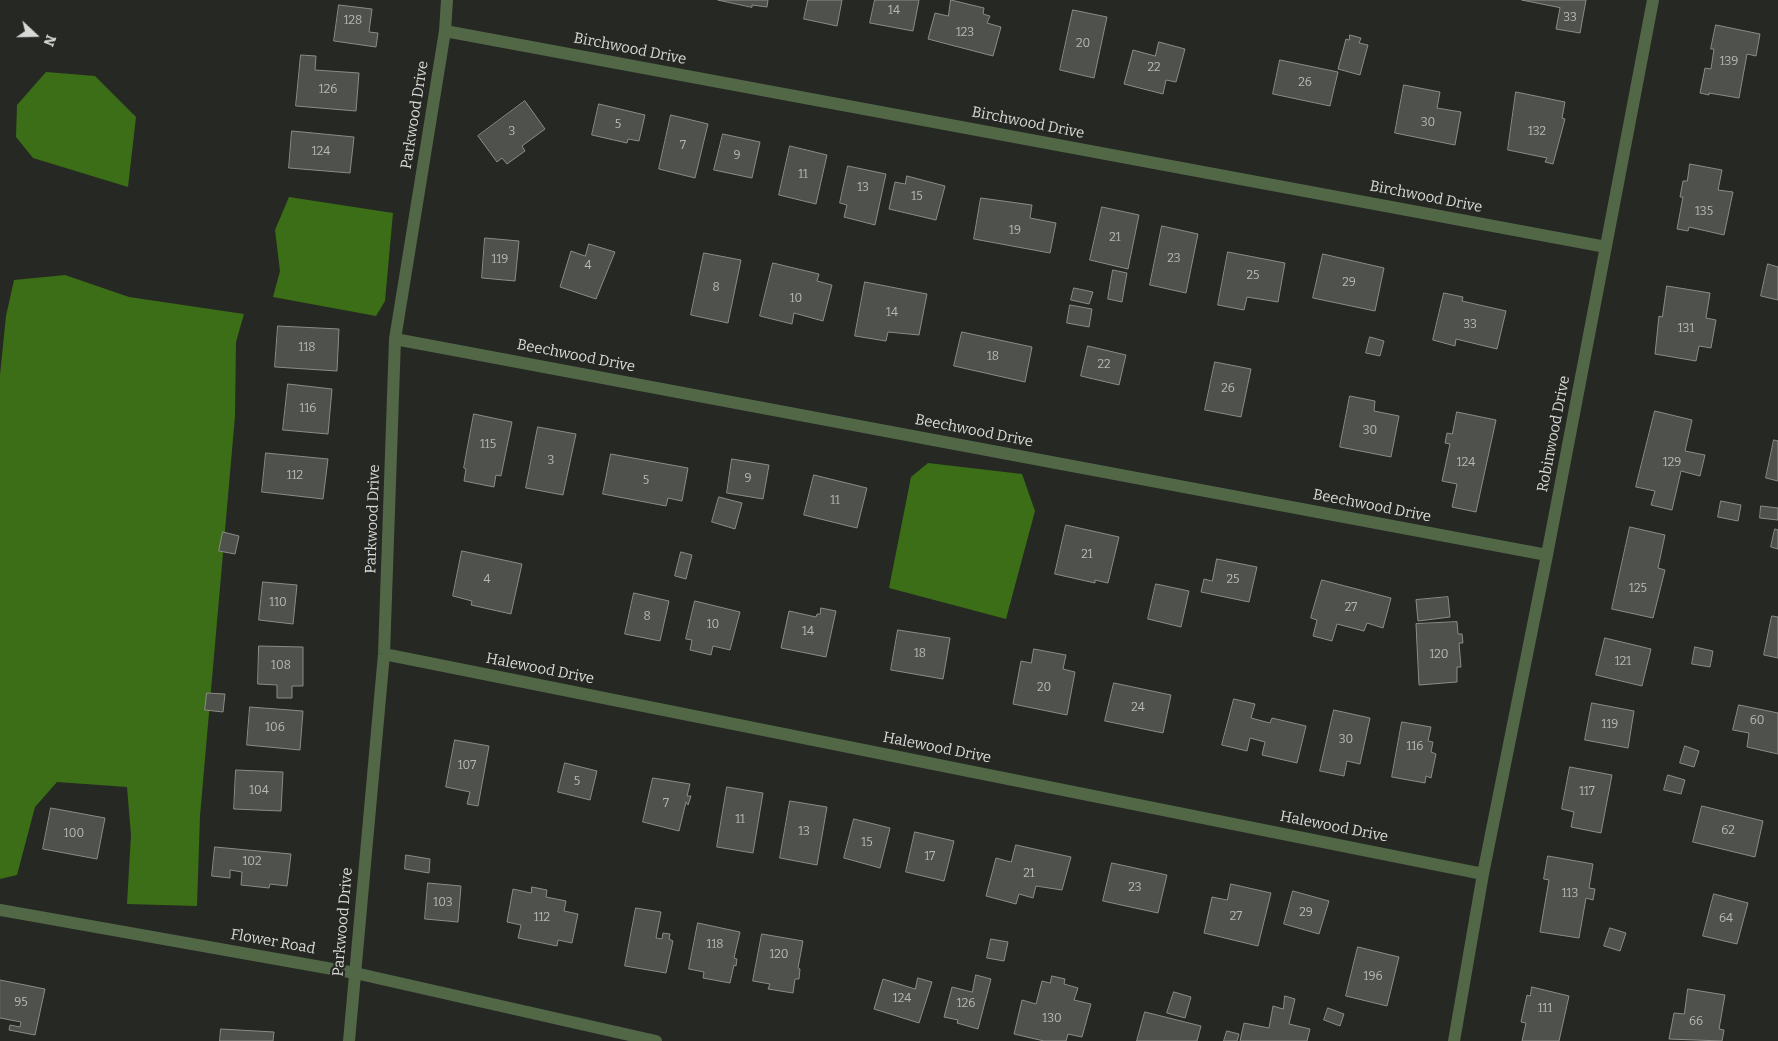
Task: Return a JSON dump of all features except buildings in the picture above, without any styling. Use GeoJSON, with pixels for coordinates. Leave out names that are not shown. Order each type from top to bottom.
{"type":"FeatureCollection","features":[{"type":"Feature","properties":{"kind":"street","name":"Parkwood Drive"},"geometry":{"type":"LineString","coordinates":[[349,1041],[384,654],[395,339],[445,31],[447,0]]}},
{"type":"Feature","properties":{"kind":"street","name":"Robinwood Drive"},"geometry":{"type":"LineString","coordinates":[[1454,1041],[1483,874],[1547,555],[1653,0]]}},
{"type":"Feature","properties":{"kind":"street","name":"Birchwood Drive"},"geometry":{"type":"LineString","coordinates":[[445,31],[1606,247]]}},
{"type":"Feature","properties":{"kind":"street","name":"Beechwood Drive"},"geometry":{"type":"LineString","coordinates":[[395,339],[1547,555]]}},
{"type":"Feature","properties":{"kind":"street","name":"Halewood Drive"},"geometry":{"type":"LineString","coordinates":[[384,654],[1483,874]]}},
{"type":"Feature","properties":{"kind":"street","name":"Flower Road"},"geometry":{"type":"LineString","coordinates":[[0,910],[355,973],[656,1041]]}},
{"type":"Feature","properties":{"kind":"green space"},"geometry":{"type":"Polygon","coordinates":[[[46,72],[95,76],[136,117],[128,187],[33,158],[16,137],[17,105],[46,72]]]}},
{"type":"Feature","properties":{"kind":"green space"},"geometry":{"type":"Polygon","coordinates":[[[289,197],[393,213],[385,301],[376,316],[273,297],[280,271],[275,230],[289,197]]]}},
{"type":"Feature","properties":{"kind":"green space"},"geometry":{"type":"Polygon","coordinates":[[[65,275],[129,297],[244,314],[236,342],[235,416],[200,816],[197,906],[127,904],[131,835],[127,787],[57,782],[35,807],[17,875],[0,879],[0,375],[6,316],[14,280],[65,275]]]}},
{"type":"Feature","properties":{"kind":"green space"},"geometry":{"type":"Polygon","coordinates":[[[928,463],[1022,474],[1035,511],[1006,619],[889,588],[911,477],[928,463]]]}}]}
